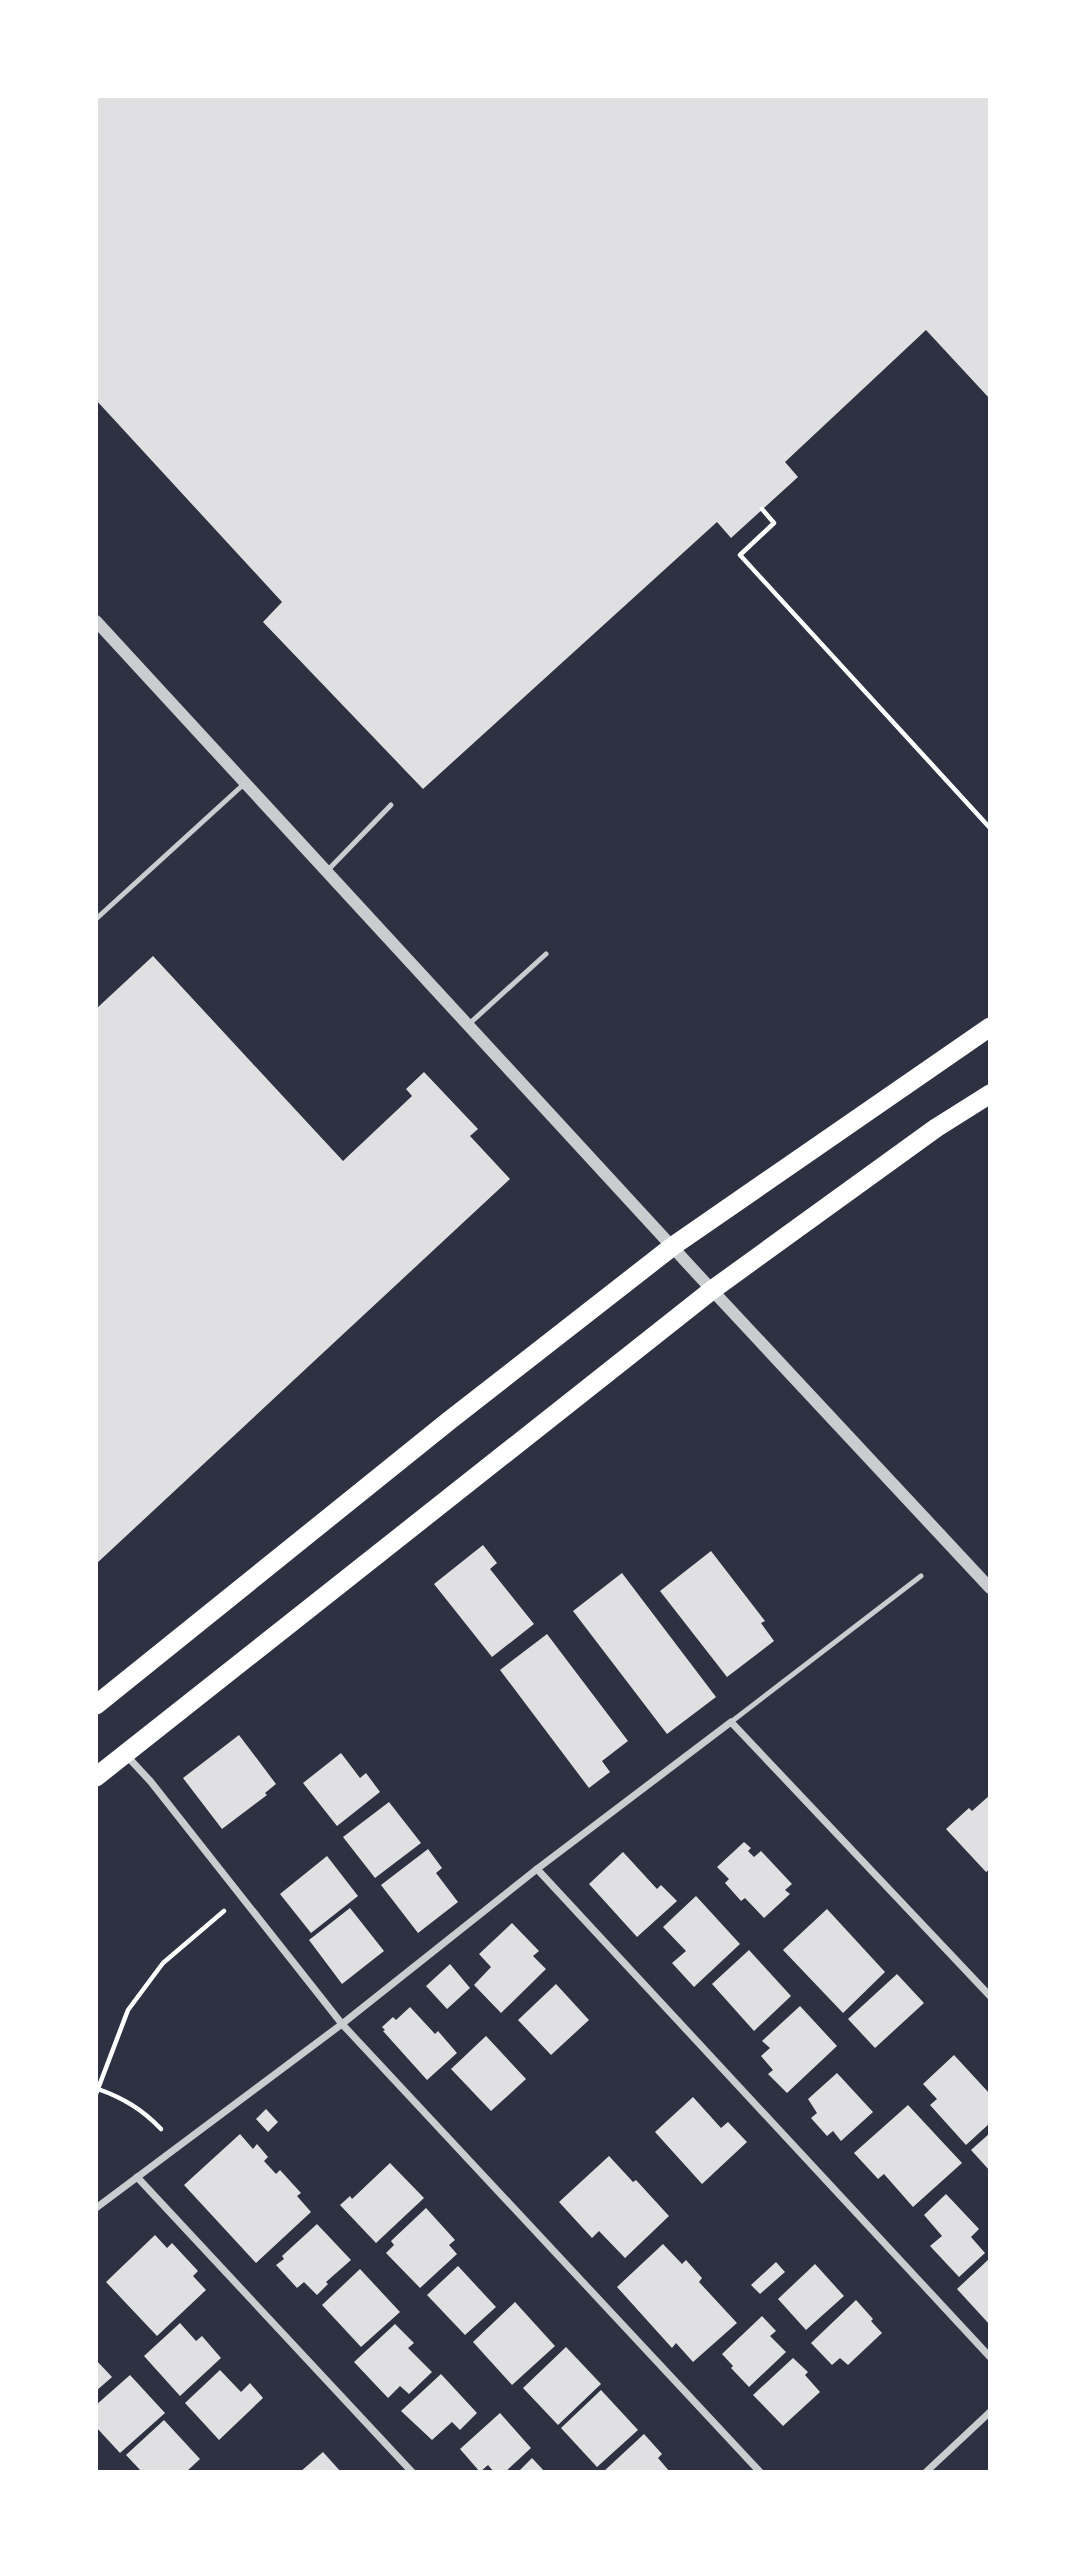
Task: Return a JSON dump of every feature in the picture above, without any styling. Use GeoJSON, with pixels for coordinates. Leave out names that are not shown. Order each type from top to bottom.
{"type":"FeatureCollection","features":[{"type":"Feature","properties":{"kind":"highway"},"geometry":{"type":"LineString","coordinates":[[96,1705],[450,1420],[673,1247],[990,1027]]}},
{"type":"Feature","properties":{"kind":"highway"},"geometry":{"type":"LineString","coordinates":[[96,1777],[712,1290],[936,1128],[990,1094]]}},
{"type":"Feature","properties":{"kind":"street"},"geometry":{"type":"LineString","coordinates":[[96,621],[990,1588]]}},
{"type":"Feature","properties":{"kind":"street"},"geometry":{"type":"LineString","coordinates":[[96,2208],[342,2024],[537,1869],[731,1722],[990,1996]]}},
{"type":"Feature","properties":{"kind":"street"},"geometry":{"type":"LineString","coordinates":[[125,1754],[151,1782],[342,2024],[761,2472]]}},
{"type":"Feature","properties":{"kind":"street"},"geometry":{"type":"LineString","coordinates":[[537,1869],[990,2357]]}},
{"type":"Feature","properties":{"kind":"street"},"geometry":{"type":"LineString","coordinates":[[137,2177],[412,2472]]}},
{"type":"Feature","properties":{"kind":"street"},"geometry":{"type":"LineString","coordinates":[[926,2472],[990,2412]]}},
{"type":"Feature","properties":{"kind":"lane"},"geometry":{"type":"LineString","coordinates":[[96,919],[246,782]]}},
{"type":"Feature","properties":{"kind":"lane"},"geometry":{"type":"LineString","coordinates":[[327,871],[391,804]]}},
{"type":"Feature","properties":{"kind":"lane"},"geometry":{"type":"LineString","coordinates":[[469,1024],[546,954]]}},
{"type":"Feature","properties":{"kind":"lane"},"geometry":{"type":"LineString","coordinates":[[731,1722],[921,1576]]}},
{"type":"Feature","properties":{"kind":"path"},"geometry":{"type":"LineString","coordinates":[[762,509],[774,523],[740,555],[990,828]]}},
{"type":"Feature","properties":{"kind":"path"},"geometry":{"type":"LineString","coordinates":[[178,2147],[147,2114],[126,2099],[97,2091],[128,2010],[163,1963],[201,1928],[241,1898]]}},
{"type":"Feature","properties":{"kind":"building"},"geometry":{"type":"Polygon","coordinates":[[[96,96],[990,96],[990,399],[926,330],[785,462],[798,477],[731,538],[717,522],[423,789],[263,622],[282,602],[96,400],[96,96]]]}},
{"type":"Feature","properties":{"kind":"building"},"geometry":{"type":"Polygon","coordinates":[[[153,956],[343,1161],[412,1096],[406,1089],[424,1072],[478,1129],[470,1136],[510,1179],[96,1564],[96,1009],[153,956]]]}},
{"type":"Feature","properties":{"kind":"building"},"geometry":{"type":"Polygon","coordinates":[[[483,1545],[497,1563],[490,1569],[534,1624],[492,1657],[434,1584],[483,1545]]]}},
{"type":"Feature","properties":{"kind":"building"},"geometry":{"type":"Polygon","coordinates":[[[711,1551],[765,1621],[761,1623],[774,1641],[727,1677],[660,1591],[711,1551]]]}},
{"type":"Feature","properties":{"kind":"building"},"geometry":{"type":"Polygon","coordinates":[[[622,1573],[716,1697],[667,1734],[573,1611],[622,1573]]]}},
{"type":"Feature","properties":{"kind":"building"},"geometry":{"type":"Polygon","coordinates":[[[547,1634],[628,1741],[602,1761],[610,1772],[589,1788],[500,1670],[547,1634]]]}},
{"type":"Feature","properties":{"kind":"building"},"geometry":{"type":"Polygon","coordinates":[[[239,1735],[276,1784],[265,1793],[267,1795],[222,1829],[183,1778],[239,1735]]]}},
{"type":"Feature","properties":{"kind":"building"},"geometry":{"type":"Polygon","coordinates":[[[341,1753],[360,1778],[366,1773],[380,1792],[337,1826],[303,1783],[341,1753]]]}},
{"type":"Feature","properties":{"kind":"building"},"geometry":{"type":"Polygon","coordinates":[[[990,1795],[990,1869],[986,1872],[946,1829],[969,1808],[972,1811],[990,1795]]]}},
{"type":"Feature","properties":{"kind":"building"},"geometry":{"type":"Polygon","coordinates":[[[389,1802],[421,1843],[375,1878],[343,1837],[389,1802]]]}},
{"type":"Feature","properties":{"kind":"building"},"geometry":{"type":"Polygon","coordinates":[[[744,1842],[751,1848],[748,1851],[754,1857],[761,1851],[792,1884],[785,1890],[790,1894],[764,1918],[745,1898],[741,1901],[725,1883],[729,1879],[717,1867],[744,1842]]]}},
{"type":"Feature","properties":{"kind":"building"},"geometry":{"type":"Polygon","coordinates":[[[428,1849],[442,1868],[436,1873],[458,1902],[418,1933],[381,1885],[428,1849]]]}},
{"type":"Feature","properties":{"kind":"building"},"geometry":{"type":"Polygon","coordinates":[[[623,1852],[657,1889],[661,1885],[677,1901],[637,1937],[589,1884],[623,1852]]]}},
{"type":"Feature","properties":{"kind":"building"},"geometry":{"type":"Polygon","coordinates":[[[327,1856],[358,1896],[311,1933],[280,1894],[327,1856]]]}},
{"type":"Feature","properties":{"kind":"building"},"geometry":{"type":"Polygon","coordinates":[[[696,1896],[740,1944],[694,1987],[672,1963],[686,1951],[663,1927],[696,1896]]]}},
{"type":"Feature","properties":{"kind":"building"},"geometry":{"type":"Polygon","coordinates":[[[350,1908],[384,1951],[342,1984],[309,1940],[350,1908]]]}},
{"type":"Feature","properties":{"kind":"building"},"geometry":{"type":"Polygon","coordinates":[[[827,1909],[885,1972],[843,2013],[783,1950],[827,1909]]]}},
{"type":"Feature","properties":{"kind":"building"},"geometry":{"type":"Polygon","coordinates":[[[512,1923],[539,1951],[533,1956],[546,1969],[501,2013],[474,1985],[491,1967],[479,1954],[512,1923]]]}},
{"type":"Feature","properties":{"kind":"building"},"geometry":{"type":"Polygon","coordinates":[[[749,1950],[791,1996],[754,2031],[712,1984],[749,1950]]]}},
{"type":"Feature","properties":{"kind":"building"},"geometry":{"type":"Polygon","coordinates":[[[450,1964],[470,1988],[447,2009],[426,1986],[450,1964]]]}},
{"type":"Feature","properties":{"kind":"building"},"geometry":{"type":"Polygon","coordinates":[[[897,1974],[924,2003],[875,2048],[848,2019],[897,1974]]]}},
{"type":"Feature","properties":{"kind":"building"},"geometry":{"type":"Polygon","coordinates":[[[556,1984],[589,2020],[551,2055],[518,2020],[556,1984]]]}},
{"type":"Feature","properties":{"kind":"building"},"geometry":{"type":"Polygon","coordinates":[[[800,2006],[837,2046],[787,2093],[768,2074],[773,2070],[761,2056],[770,2048],[762,2041],[800,2006]]]}},
{"type":"Feature","properties":{"kind":"building"},"geometry":{"type":"Polygon","coordinates":[[[410,2007],[435,2034],[438,2031],[457,2053],[427,2080],[382,2027],[393,2017],[396,2020],[410,2007]]]}},
{"type":"Feature","properties":{"kind":"building"},"geometry":{"type":"Polygon","coordinates":[[[486,2036],[526,2079],[491,2111],[451,2069],[486,2036]]]}},
{"type":"Feature","properties":{"kind":"building"},"geometry":{"type":"Polygon","coordinates":[[[954,2055],[990,2094],[990,2123],[966,2145],[930,2105],[937,2099],[923,2084],[954,2055]]]}},
{"type":"Feature","properties":{"kind":"building"},"geometry":{"type":"Polygon","coordinates":[[[837,2073],[873,2112],[841,2141],[833,2131],[827,2136],[811,2118],[817,2113],[808,2099],[837,2073]]]}},
{"type":"Feature","properties":{"kind":"building"},"geometry":{"type":"Polygon","coordinates":[[[693,2097],[721,2128],[728,2122],[747,2142],[702,2184],[655,2132],[693,2097]]]}},
{"type":"Feature","properties":{"kind":"building"},"geometry":{"type":"Polygon","coordinates":[[[908,2105],[962,2163],[913,2207],[884,2174],[878,2179],[854,2153],[908,2105]]]}},
{"type":"Feature","properties":{"kind":"building"},"geometry":{"type":"Polygon","coordinates":[[[266,2109],[278,2122],[268,2132],[256,2119],[266,2109]]]}},
{"type":"Feature","properties":{"kind":"building"},"geometry":{"type":"Polygon","coordinates":[[[990,2133],[990,2171],[971,2150],[990,2133]]]}},
{"type":"Feature","properties":{"kind":"building"},"geometry":{"type":"Polygon","coordinates":[[[240,2134],[253,2149],[257,2144],[268,2157],[264,2161],[276,2174],[280,2170],[301,2193],[297,2196],[311,2212],[256,2263],[184,2185],[240,2134]]]}},
{"type":"Feature","properties":{"kind":"building"},"geometry":{"type":"Polygon","coordinates":[[[609,2156],[633,2182],[636,2180],[669,2216],[625,2258],[599,2231],[592,2238],[559,2202],[609,2156]]]}},
{"type":"Feature","properties":{"kind":"building"},"geometry":{"type":"Polygon","coordinates":[[[390,2163],[424,2198],[376,2243],[340,2205],[350,2196],[352,2199],[390,2163]]]}},
{"type":"Feature","properties":{"kind":"building"},"geometry":{"type":"Polygon","coordinates":[[[946,2194],[979,2229],[971,2237],[985,2253],[959,2277],[930,2246],[942,2236],[924,2215],[946,2194]]]}},
{"type":"Feature","properties":{"kind":"building"},"geometry":{"type":"Polygon","coordinates":[[[426,2208],[455,2240],[449,2245],[457,2254],[420,2288],[386,2253],[394,2245],[391,2241],[426,2208]]]}},
{"type":"Feature","properties":{"kind":"building"},"geometry":{"type":"Polygon","coordinates":[[[317,2224],[351,2260],[326,2282],[328,2284],[317,2295],[304,2282],[297,2288],[276,2265],[284,2259],[282,2256],[317,2224]]]}},
{"type":"Feature","properties":{"kind":"building"},"geometry":{"type":"Polygon","coordinates":[[[155,2235],[167,2248],[172,2243],[198,2271],[193,2276],[206,2290],[157,2336],[106,2282],[155,2235]]]}},
{"type":"Feature","properties":{"kind":"building"},"geometry":{"type":"Polygon","coordinates":[[[663,2244],[682,2264],[686,2260],[702,2278],[699,2282],[737,2323],[693,2362],[676,2343],[672,2348],[617,2287],[663,2244]]]}},
{"type":"Feature","properties":{"kind":"building"},"geometry":{"type":"Polygon","coordinates":[[[990,2258],[990,2325],[957,2289],[990,2258]]]}},
{"type":"Feature","properties":{"kind":"building"},"geometry":{"type":"Polygon","coordinates":[[[776,2262],[785,2272],[760,2294],[751,2285],[776,2262]]]}},
{"type":"Feature","properties":{"kind":"building"},"geometry":{"type":"Polygon","coordinates":[[[815,2264],[844,2296],[806,2330],[778,2299],[815,2264]]]}},
{"type":"Feature","properties":{"kind":"building"},"geometry":{"type":"Polygon","coordinates":[[[458,2266],[496,2307],[465,2335],[427,2295],[458,2266]]]}},
{"type":"Feature","properties":{"kind":"building"},"geometry":{"type":"Polygon","coordinates":[[[360,2269],[400,2312],[361,2347],[322,2305],[360,2269]]]}},
{"type":"Feature","properties":{"kind":"building"},"geometry":{"type":"Polygon","coordinates":[[[856,2300],[882,2333],[848,2365],[840,2358],[832,2365],[811,2343],[856,2300]]]}},
{"type":"Feature","properties":{"kind":"building"},"geometry":{"type":"Polygon","coordinates":[[[515,2302],[555,2346],[512,2385],[473,2342],[515,2302]]]}},
{"type":"Feature","properties":{"kind":"building"},"geometry":{"type":"Polygon","coordinates":[[[762,2316],[776,2331],[770,2336],[786,2352],[749,2387],[722,2354],[762,2316]]]}},
{"type":"Feature","properties":{"kind":"building"},"geometry":{"type":"Polygon","coordinates":[[[180,2323],[196,2341],[202,2336],[221,2358],[180,2396],[144,2356],[180,2323]]]}},
{"type":"Feature","properties":{"kind":"building"},"geometry":{"type":"Polygon","coordinates":[[[395,2324],[414,2343],[408,2348],[432,2372],[409,2394],[400,2386],[388,2398],[354,2362],[395,2324]]]}},
{"type":"Feature","properties":{"kind":"building"},"geometry":{"type":"Polygon","coordinates":[[[566,2347],[601,2384],[558,2425],[523,2388],[566,2347]]]}},
{"type":"Feature","properties":{"kind":"building"},"geometry":{"type":"Polygon","coordinates":[[[793,2358],[808,2372],[805,2375],[820,2392],[783,2426],[753,2395],[793,2358]]]}},
{"type":"Feature","properties":{"kind":"building"},"geometry":{"type":"Polygon","coordinates":[[[96,2360],[112,2377],[96,2391],[96,2360]]]}},
{"type":"Feature","properties":{"kind":"building"},"geometry":{"type":"Polygon","coordinates":[[[220,2370],[241,2392],[250,2383],[263,2398],[219,2440],[185,2403],[220,2370]]]}},
{"type":"Feature","properties":{"kind":"building"},"geometry":{"type":"Polygon","coordinates":[[[441,2374],[477,2413],[460,2430],[452,2422],[432,2440],[401,2411],[441,2374]]]}},
{"type":"Feature","properties":{"kind":"building"},"geometry":{"type":"Polygon","coordinates":[[[130,2375],[165,2413],[120,2453],[96,2427],[96,2405],[130,2375]]]}},
{"type":"Feature","properties":{"kind":"building"},"geometry":{"type":"Polygon","coordinates":[[[601,2390],[638,2430],[597,2467],[561,2428],[601,2390]]]}},
{"type":"Feature","properties":{"kind":"building"},"geometry":{"type":"Polygon","coordinates":[[[500,2413],[531,2448],[505,2472],[494,2472],[488,2465],[480,2472],[460,2449],[500,2413]]]}},
{"type":"Feature","properties":{"kind":"building"},"geometry":{"type":"Polygon","coordinates":[[[164,2420],[200,2459],[186,2472],[142,2472],[126,2455],[164,2420]]]}},
{"type":"Feature","properties":{"kind":"building"},"geometry":{"type":"Polygon","coordinates":[[[644,2434],[662,2454],[658,2458],[670,2472],[603,2472],[644,2434]]]}},
{"type":"Feature","properties":{"kind":"building"},"geometry":{"type":"Polygon","coordinates":[[[323,2452],[341,2472],[300,2472],[323,2452]]]}},
{"type":"Feature","properties":{"kind":"building"},"geometry":{"type":"Polygon","coordinates":[[[532,2458],[545,2472],[518,2472],[532,2458]]]}}]}
